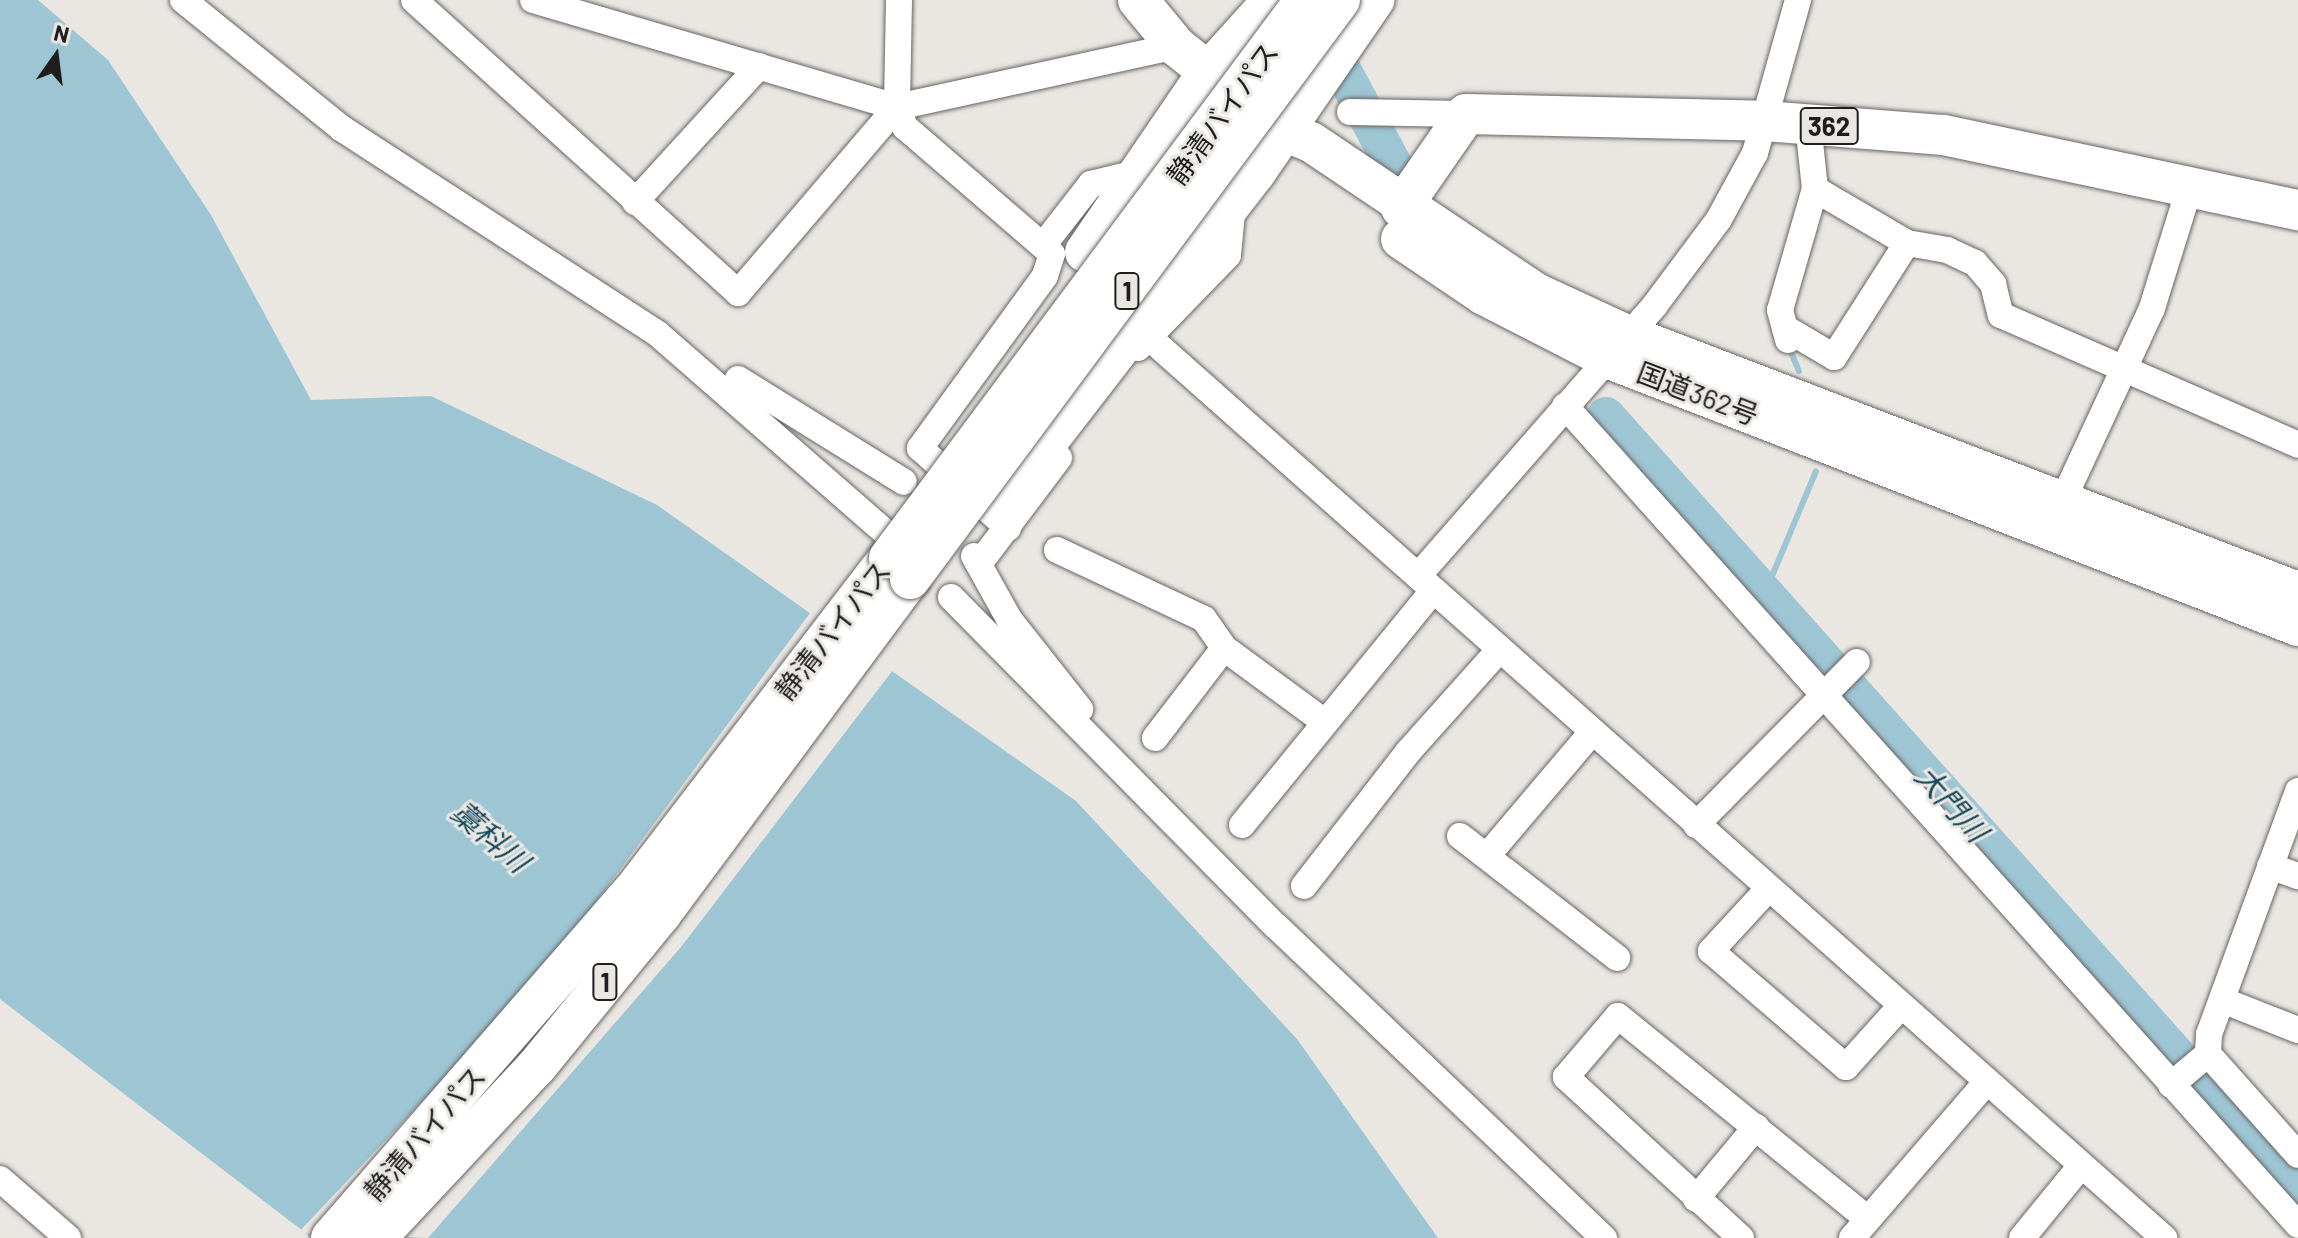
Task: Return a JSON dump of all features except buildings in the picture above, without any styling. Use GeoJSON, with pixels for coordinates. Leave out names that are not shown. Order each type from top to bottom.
{"type":"FeatureCollection","features":[{"type":"Feature","properties":{"kind":"highway"},"geometry":{"type":"LineString","coordinates":[[1138,0],[1176,46],[1281,130]]}},
{"type":"Feature","properties":{"kind":"highway","name":"1"},"geometry":{"type":"LineString","coordinates":[[722,772],[895,511],[1085,252],[1207,73],[1273,0]]}},
{"type":"Feature","properties":{"kind":"highway","name":"静清バイパス"},"geometry":{"type":"LineString","coordinates":[[331,1238],[436,1121],[640,882],[1305,0]]}},
{"type":"Feature","properties":{"kind":"highway","name":"静清バイパス"},"geometry":{"type":"LineString","coordinates":[[376,1238],[458,1155],[746,803],[1340,0]]}},
{"type":"Feature","properties":{"kind":"highway","name":"1"},"geometry":{"type":"LineString","coordinates":[[746,803],[926,596],[1233,202],[1374,0]]}},
{"type":"Feature","properties":{"kind":"highway"},"geometry":{"type":"LineString","coordinates":[[1401,208],[1466,114]]}},
{"type":"Feature","properties":{"kind":"highway","name":"362"},"geometry":{"type":"LineString","coordinates":[[1466,114],[1765,121],[1944,135],[2298,210]]}},
{"type":"Feature","properties":{"kind":"highway","name":"国道362号"},"geometry":{"type":"LineString","coordinates":[[1281,130],[1311,142],[1401,208],[1617,346],[2063,500],[2298,592]]}},
{"type":"Feature","properties":{"kind":"highway","name":"国道362号"},"geometry":{"type":"LineString","coordinates":[[1281,130],[1298,160],[1415,249],[1484,295],[1617,346],[2298,626]]}},
{"type":"Feature","properties":{"kind":"highway","name":"1"},"geometry":{"type":"LineString","coordinates":[[309,1238],[436,1121]]}},
{"type":"Feature","properties":{"kind":"highway","name":"1"},"geometry":{"type":"LineString","coordinates":[[391,1238],[458,1155]]}},
{"type":"Feature","properties":{"kind":"street"},"geometry":{"type":"LineString","coordinates":[[183,0],[341,128],[658,334],[904,482]]}},
{"type":"Feature","properties":{"kind":"street"},"geometry":{"type":"LineString","coordinates":[[414,0],[738,293],[897,107]]}},
{"type":"Feature","properties":{"kind":"street"},"geometry":{"type":"LineString","coordinates":[[533,0],[897,107],[1176,46]]}},
{"type":"Feature","properties":{"kind":"street"},"geometry":{"type":"LineString","coordinates":[[899,0],[897,107],[905,127],[943,164],[1045,243],[1052,254],[1045,276],[920,448],[1008,528]]}},
{"type":"Feature","properties":{"kind":"street"},"geometry":{"type":"LineString","coordinates":[[1242,825],[1565,406],[1719,219],[1765,121],[1798,0]]}},
{"type":"Feature","properties":{"kind":"street"},"geometry":{"type":"LineString","coordinates":[[635,202],[759,66]]}},
{"type":"Feature","properties":{"kind":"street"},"geometry":{"type":"LineString","coordinates":[[1350,112],[1466,114]]}},
{"type":"Feature","properties":{"kind":"street"},"geometry":{"type":"LineString","coordinates":[[1808,124],[1815,189],[1780,310],[1787,334],[1834,357],[1907,243]]}},
{"type":"Feature","properties":{"kind":"street"},"geometry":{"type":"LineString","coordinates":[[1045,243],[1091,184],[1136,173]]}},
{"type":"Feature","properties":{"kind":"street"},"geometry":{"type":"LineString","coordinates":[[2063,500],[2121,369],[2152,308],[2190,186]]}},
{"type":"Feature","properties":{"kind":"street"},"geometry":{"type":"LineString","coordinates":[[1815,189],[1907,243],[1975,263],[1993,284],[2001,315],[2298,445]]}},
{"type":"Feature","properties":{"kind":"street"},"geometry":{"type":"LineString","coordinates":[[1127,778],[1009,619],[977,560],[1008,528],[1141,343],[1153,341],[1228,255],[1233,202]]}},
{"type":"Feature","properties":{"kind":"street"},"geometry":{"type":"LineString","coordinates":[[658,334],[887,534]]}},
{"type":"Feature","properties":{"kind":"street"},"geometry":{"type":"LineString","coordinates":[[1153,341],[2079,1168],[2164,1238]]}},
{"type":"Feature","properties":{"kind":"street"},"geometry":{"type":"LineString","coordinates":[[1565,406],[1826,693],[2298,1225]]}},
{"type":"Feature","properties":{"kind":"street"},"geometry":{"type":"LineString","coordinates":[[1057,550],[1204,619],[1224,648],[1322,720]]}},
{"type":"Feature","properties":{"kind":"street"},"geometry":{"type":"LineString","coordinates":[[951,597],[1127,778],[1604,1238]]}},
{"type":"Feature","properties":{"kind":"street"},"geometry":{"type":"LineString","coordinates":[[1155,738],[1224,648]]}},
{"type":"Feature","properties":{"kind":"street"},"geometry":{"type":"LineString","coordinates":[[1304,886],[1408,752],[1500,649]]}},
{"type":"Feature","properties":{"kind":"street"},"geometry":{"type":"LineString","coordinates":[[1696,825],[1857,662]]}},
{"type":"Feature","properties":{"kind":"street"},"geometry":{"type":"LineString","coordinates":[[1487,856],[1592,732]]}},
{"type":"Feature","properties":{"kind":"street"},"geometry":{"type":"LineString","coordinates":[[2171,1085],[2208,1054],[2222,1000],[2298,791]]}},
{"type":"Feature","properties":{"kind":"street"},"geometry":{"type":"LineString","coordinates":[[1460,836],[1617,958]]}},
{"type":"Feature","properties":{"kind":"street"},"geometry":{"type":"LineString","coordinates":[[2270,866],[2298,876]]}},
{"type":"Feature","properties":{"kind":"street"},"geometry":{"type":"LineString","coordinates":[[1769,888],[1711,951],[1846,1067],[1900,1007]]}},
{"type":"Feature","properties":{"kind":"street"},"geometry":{"type":"LineString","coordinates":[[2222,1000],[2298,1030]]}},
{"type":"Feature","properties":{"kind":"street"},"geometry":{"type":"LineString","coordinates":[[1741,1238],[1566,1077],[1618,1016],[1756,1127],[1860,1228],[1985,1084]]}},
{"type":"Feature","properties":{"kind":"street"},"geometry":{"type":"LineString","coordinates":[[2208,1054],[2298,1155]]}},
{"type":"Feature","properties":{"kind":"street"},"geometry":{"type":"LineString","coordinates":[[1696,1199],[1756,1127]]}},
{"type":"Feature","properties":{"kind":"street"},"geometry":{"type":"LineString","coordinates":[[2022,1238],[2079,1168]]}},
{"type":"Feature","properties":{"kind":"street"},"geometry":{"type":"LineString","coordinates":[[0,1179],[68,1238]]}},
{"type":"Feature","properties":{"kind":"water","name":"藁科川"},"geometry":{"type":"Polygon","coordinates":[[[0,0],[38,0],[108,60],[211,215],[311,400],[431,396],[657,505],[1076,801],[1297,1039],[1438,1238],[312,1238],[0,999],[0,0]]]}},
{"type":"Feature","properties":{"kind":"pier"},"geometry":{"type":"Polygon","coordinates":[[[813,609],[896,666],[681,947],[428,1238],[298,1233],[544,972],[813,609]]]}},
{"type":"Feature","properties":{"kind":"waterway","name":"大門川"},"geometry":{"type":"LineString","coordinates":[[1339,64],[1395,168]]}},
{"type":"Feature","properties":{"kind":"waterway"},"geometry":{"type":"LineString","coordinates":[[1790,350],[1799,371]]}},
{"type":"Feature","properties":{"kind":"waterway","name":"大門川"},"geometry":{"type":"LineString","coordinates":[[1606,416],[2298,1191]]}},
{"type":"Feature","properties":{"kind":"waterway"},"geometry":{"type":"LineString","coordinates":[[1764,595],[1816,471]]}}]}
